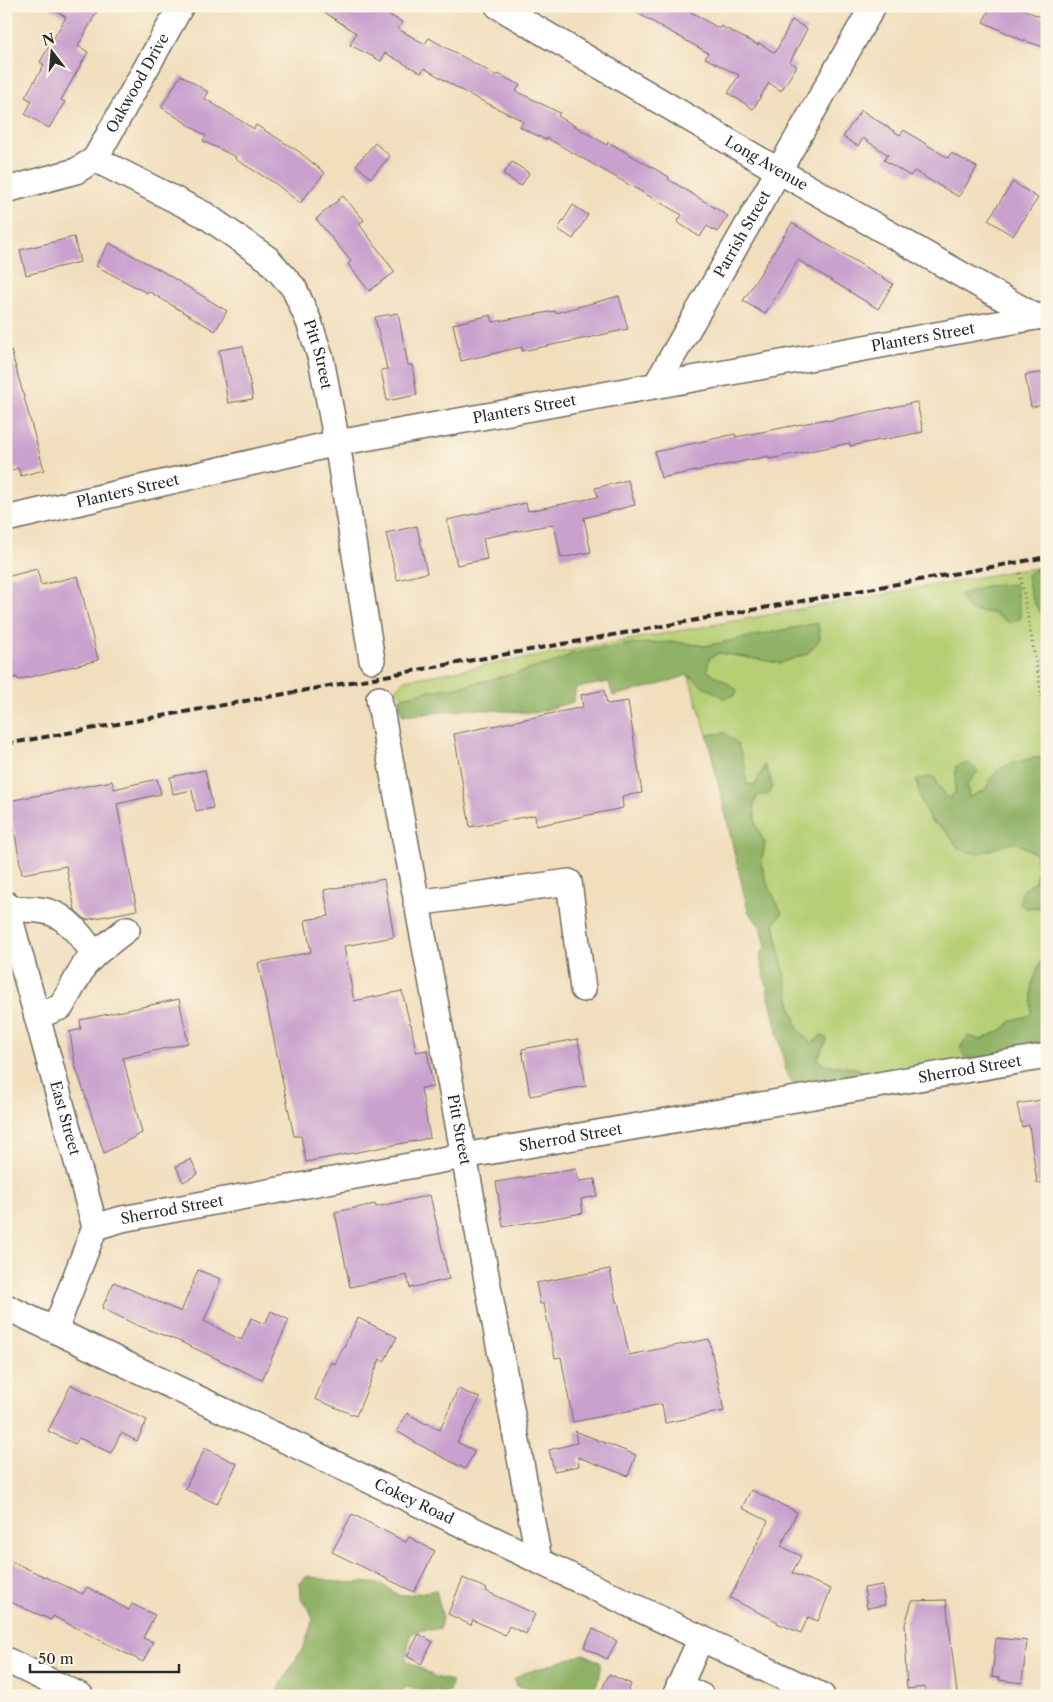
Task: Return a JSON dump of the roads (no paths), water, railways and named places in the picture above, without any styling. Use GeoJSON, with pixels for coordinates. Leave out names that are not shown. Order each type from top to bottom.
{"type":"FeatureCollection","features":[{"type":"Feature","properties":{"kind":"street","name":"Oakwood Drive"},"geometry":{"type":"LineString","coordinates":[[95,159],[181,6]]}},
{"type":"Feature","properties":{"kind":"street","name":"Long Avenue"},"geometry":{"type":"LineString","coordinates":[[498,6],[779,171],[1042,316]]}},
{"type":"Feature","properties":{"kind":"street","name":"Parrish Street"},"geometry":{"type":"LineString","coordinates":[[656,385],[873,6]]}},
{"type":"Feature","properties":{"kind":"street"},"geometry":{"type":"LineString","coordinates":[[6,190],[76,171],[95,159]]}},
{"type":"Feature","properties":{"kind":"street","name":"Pitt Street"},"geometry":{"type":"LineString","coordinates":[[95,159],[205,215],[268,259],[294,288],[309,322],[321,359],[337,443],[372,660]]}},
{"type":"Feature","properties":{"kind":"street","name":"Planters Street"},"geometry":{"type":"LineString","coordinates":[[6,519],[337,443],[1042,316]]}},
{"type":"Feature","properties":{"kind":"street","name":"Pitt Street"},"geometry":{"type":"LineString","coordinates":[[379,698],[463,1156],[540,1560]]}},
{"type":"Feature","properties":{"kind":"street"},"geometry":{"type":"LineString","coordinates":[[416,903],[569,882],[583,989]]}},
{"type":"Feature","properties":{"kind":"street"},"geometry":{"type":"LineString","coordinates":[[7,907],[54,913],[72,926],[95,954]]}},
{"type":"Feature","properties":{"kind":"street","name":"East Street"},"geometry":{"type":"LineString","coordinates":[[7,907],[95,1227]]}},
{"type":"Feature","properties":{"kind":"street"},"geometry":{"type":"LineString","coordinates":[[37,1016],[61,1006],[84,966],[95,954],[127,929]]}},
{"type":"Feature","properties":{"kind":"street","name":"Sherrod Street"},"geometry":{"type":"LineString","coordinates":[[95,1227],[122,1219],[463,1156],[1047,1056]]}},
{"type":"Feature","properties":{"kind":"street"},"geometry":{"type":"LineString","coordinates":[[55,1330],[95,1227]]}},
{"type":"Feature","properties":{"kind":"street","name":"Cokey Road"},"geometry":{"type":"LineString","coordinates":[[6,1307],[822,1696]]}},
{"type":"Feature","properties":{"kind":"street"},"geometry":{"type":"LineString","coordinates":[[685,1692],[702,1638]]}},
{"type":"Feature","properties":{"kind":"street"},"geometry":{"type":"LineString","coordinates":[[6,1660],[81,1696]]}},
{"type":"Feature","properties":{"kind":"railway"},"geometry":{"type":"LineString","coordinates":[[6,744],[1047,557]]}}]}
